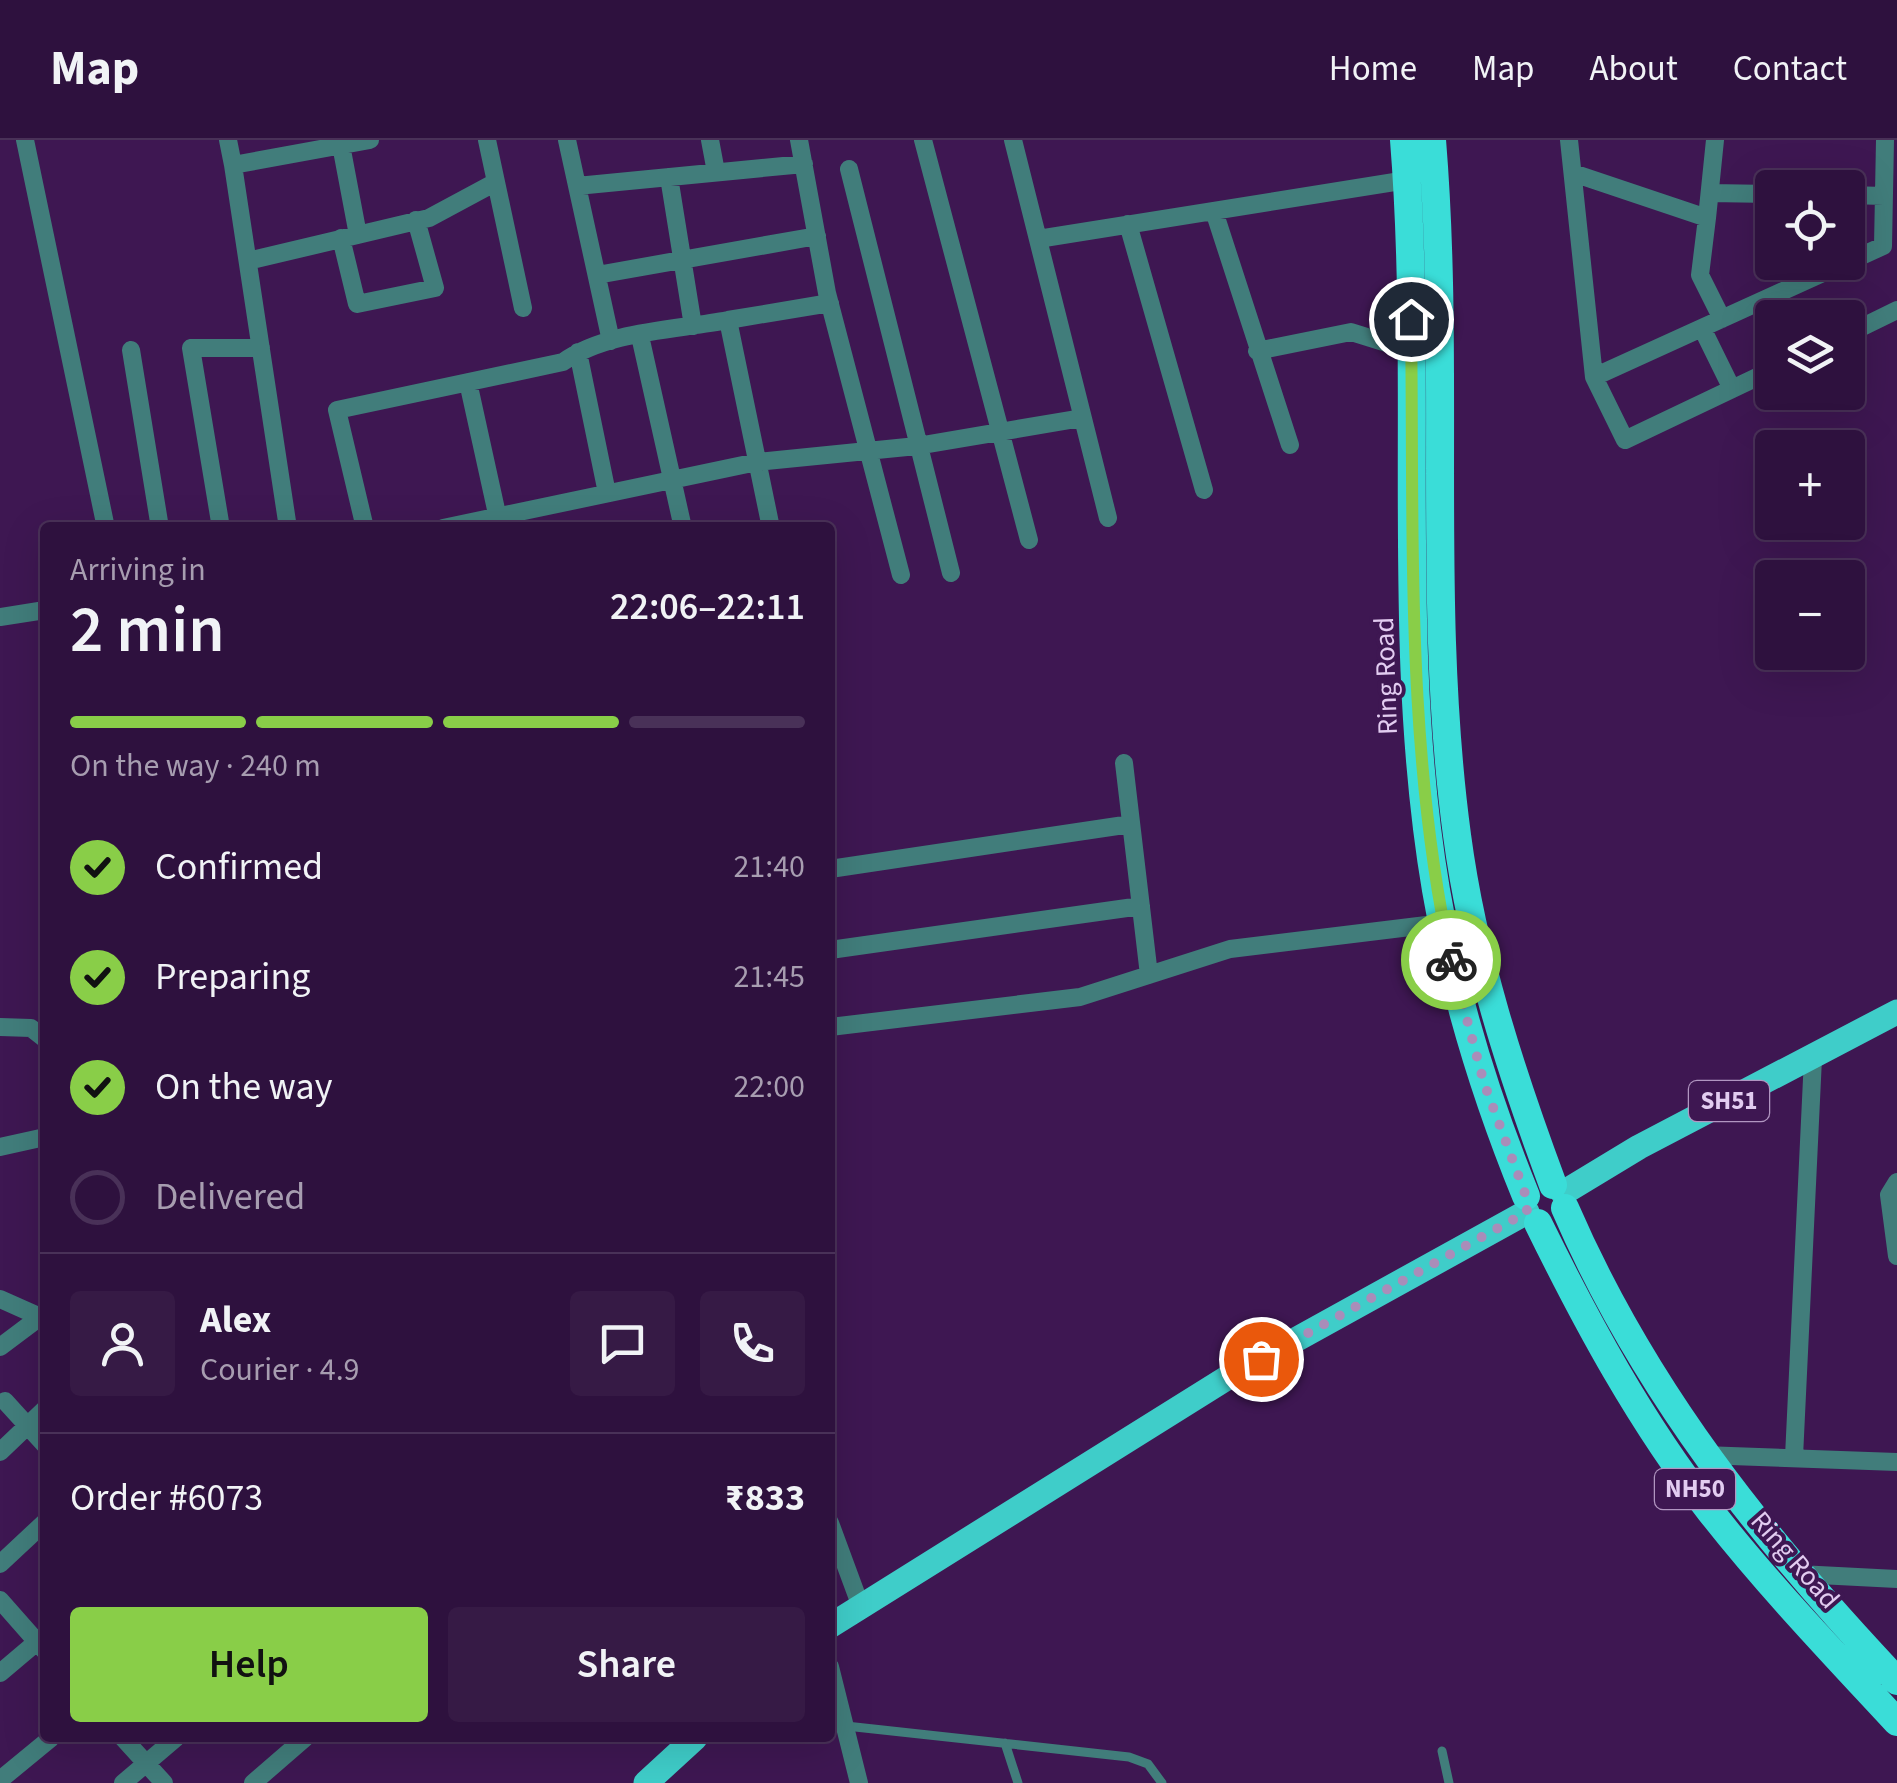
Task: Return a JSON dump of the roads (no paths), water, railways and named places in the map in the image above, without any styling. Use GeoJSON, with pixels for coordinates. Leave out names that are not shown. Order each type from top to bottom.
{"type":"FeatureCollection","features":[{"type":"Feature","properties":{"kind":"highway","name":"Ring Road"},"geometry":{"type":"LineString","coordinates":[[1404,140],[1412,351],[1416,669],[1424,796],[1443,923],[1484,1083],[1530,1210],[1613,1368],[1707,1507],[1763,1576],[1897,1722]]}},
{"type":"Feature","properties":{"kind":"highway","name":"Ring Road"},"geometry":{"type":"LineString","coordinates":[[1432,140],[1444,675],[1457,838],[1498,1025],[1560,1196],[1623,1332],[1703,1455],[1799,1574],[1897,1681]]}},
{"type":"Feature","properties":{"kind":"highway"},"geometry":{"type":"LineString","coordinates":[[1530,1210],[1540,1184],[1560,1196]]}},
{"type":"Feature","properties":{"kind":"main road","name":"SH51"},"geometry":{"type":"LineString","coordinates":[[1560,1196],[1639,1147],[1897,1012]]}},
{"type":"Feature","properties":{"kind":"main road"},"geometry":{"type":"LineString","coordinates":[[835,1623],[1230,1376],[1530,1210]]}},
{"type":"Feature","properties":{"kind":"main road"},"geometry":{"type":"LineString","coordinates":[[646,1783],[690,1742]]}},
{"type":"Feature","properties":{"kind":"street"},"geometry":{"type":"LineString","coordinates":[[24,140],[105,522]]}},
{"type":"Feature","properties":{"kind":"street"},"geometry":{"type":"LineString","coordinates":[[228,140],[287,522]]}},
{"type":"Feature","properties":{"kind":"street"},"geometry":{"type":"LineString","coordinates":[[233,164],[321,144],[370,140]]}},
{"type":"Feature","properties":{"kind":"street"},"geometry":{"type":"LineString","coordinates":[[487,140],[522,308]]}},
{"type":"Feature","properties":{"kind":"street"},"geometry":{"type":"LineString","coordinates":[[568,140],[611,342]]}},
{"type":"Feature","properties":{"kind":"street"},"geometry":{"type":"LineString","coordinates":[[710,140],[716,172]]}},
{"type":"Feature","properties":{"kind":"street"},"geometry":{"type":"LineString","coordinates":[[799,140],[830,303],[901,575]]}},
{"type":"Feature","properties":{"kind":"street"},"geometry":{"type":"LineString","coordinates":[[923,140],[1028,540]]}},
{"type":"Feature","properties":{"kind":"street"},"geometry":{"type":"LineString","coordinates":[[1013,140],[1108,518]]}},
{"type":"Feature","properties":{"kind":"street"},"geometry":{"type":"LineString","coordinates":[[1569,140],[1594,377],[1625,440],[1755,378]]}},
{"type":"Feature","properties":{"kind":"street"},"geometry":{"type":"LineString","coordinates":[[1715,140],[1700,276],[1722,319]]}},
{"type":"Feature","properties":{"kind":"street"},"geometry":{"type":"LineString","coordinates":[[1865,254],[1883,246],[1884,196],[1891,165],[1885,140]]}},
{"type":"Feature","properties":{"kind":"street"},"geometry":{"type":"LineString","coordinates":[[341,145],[357,304],[435,288],[416,220]]}},
{"type":"Feature","properties":{"kind":"street"},"geometry":{"type":"LineString","coordinates":[[577,186],[804,164]]}},
{"type":"Feature","properties":{"kind":"street"},"geometry":{"type":"LineString","coordinates":[[849,168],[951,573]]}},
{"type":"Feature","properties":{"kind":"street"},"geometry":{"type":"LineString","coordinates":[[1572,172],[1707,218]]}},
{"type":"Feature","properties":{"kind":"street"},"geometry":{"type":"LineString","coordinates":[[669,177],[693,326]]}},
{"type":"Feature","properties":{"kind":"street"},"geometry":{"type":"LineString","coordinates":[[1038,238],[1407,180]]}},
{"type":"Feature","properties":{"kind":"street"},"geometry":{"type":"LineString","coordinates":[[248,261],[416,220],[496,182]]}},
{"type":"Feature","properties":{"kind":"street"},"geometry":{"type":"LineString","coordinates":[[1710,193],[1755,194]]}},
{"type":"Feature","properties":{"kind":"street"},"geometry":{"type":"LineString","coordinates":[[1865,195],[1884,196]]}},
{"type":"Feature","properties":{"kind":"street"},"geometry":{"type":"LineString","coordinates":[[1214,211],[1290,446]]}},
{"type":"Feature","properties":{"kind":"street"},"geometry":{"type":"LineString","coordinates":[[1128,224],[1204,490]]}},
{"type":"Feature","properties":{"kind":"street"},"geometry":{"type":"LineString","coordinates":[[596,276],[817,236]]}},
{"type":"Feature","properties":{"kind":"street"},"geometry":{"type":"LineString","coordinates":[[1594,377],[1808,280]]}},
{"type":"Feature","properties":{"kind":"street"},"geometry":{"type":"LineString","coordinates":[[364,522],[337,410],[563,362],[578,352],[611,342],[830,303]]}},
{"type":"Feature","properties":{"kind":"street"},"geometry":{"type":"LineString","coordinates":[[1865,326],[1897,310]]}},
{"type":"Feature","properties":{"kind":"street"},"geometry":{"type":"LineString","coordinates":[[728,320],[770,522]]}},
{"type":"Feature","properties":{"kind":"street"},"geometry":{"type":"LineString","coordinates":[[1702,328],[1732,389]]}},
{"type":"Feature","properties":{"kind":"street"},"geometry":{"type":"LineString","coordinates":[[1257,351],[1351,332],[1375,336],[1412,351]]}},
{"type":"Feature","properties":{"kind":"street"},"geometry":{"type":"LineString","coordinates":[[640,336],[682,522]]}},
{"type":"Feature","properties":{"kind":"street"},"geometry":{"type":"LineString","coordinates":[[220,522],[191,348],[261,348]]}},
{"type":"Feature","properties":{"kind":"street"},"geometry":{"type":"LineString","coordinates":[[131,350],[159,522]]}},
{"type":"Feature","properties":{"kind":"street"},"geometry":{"type":"LineString","coordinates":[[578,352],[607,493]]}},
{"type":"Feature","properties":{"kind":"street"},"geometry":{"type":"LineString","coordinates":[[468,382],[499,522],[607,493],[757,462],[917,446],[1082,418]]}},
{"type":"Feature","properties":{"kind":"street"},"geometry":{"type":"LineString","coordinates":[[0,618],[40,611]]}},
{"type":"Feature","properties":{"kind":"street"},"geometry":{"type":"LineString","coordinates":[[1124,763],[1150,975]]}},
{"type":"Feature","properties":{"kind":"street"},"geometry":{"type":"LineString","coordinates":[[835,868],[1132,824]]}},
{"type":"Feature","properties":{"kind":"street"},"geometry":{"type":"LineString","coordinates":[[835,949],[1141,906]]}},
{"type":"Feature","properties":{"kind":"street"},"geometry":{"type":"LineString","coordinates":[[835,1026],[1080,997],[1230,949],[1443,923]]}},
{"type":"Feature","properties":{"kind":"street"},"geometry":{"type":"LineString","coordinates":[[0,1027],[31,1028],[40,1035]]}},
{"type":"Feature","properties":{"kind":"street"},"geometry":{"type":"LineString","coordinates":[[1794,1457],[1813,1058]]}},
{"type":"Feature","properties":{"kind":"street"},"geometry":{"type":"LineString","coordinates":[[0,1147],[40,1138]]}},
{"type":"Feature","properties":{"kind":"street"},"geometry":{"type":"LineString","coordinates":[[1897,1182],[1889,1195],[1897,1256]]}},
{"type":"Feature","properties":{"kind":"street"},"geometry":{"type":"LineString","coordinates":[[0,1299],[40,1317]]}},
{"type":"Feature","properties":{"kind":"street"},"geometry":{"type":"LineString","coordinates":[[0,1348],[40,1319]]}},
{"type":"Feature","properties":{"kind":"street"},"geometry":{"type":"LineString","coordinates":[[5,1401],[40,1439]]}},
{"type":"Feature","properties":{"kind":"street"},"geometry":{"type":"LineString","coordinates":[[0,1452],[40,1414]]}},
{"type":"Feature","properties":{"kind":"street"},"geometry":{"type":"LineString","coordinates":[[1703,1455],[1897,1462]]}},
{"type":"Feature","properties":{"kind":"street"},"geometry":{"type":"LineString","coordinates":[[0,1564],[40,1527]]}},
{"type":"Feature","properties":{"kind":"street"},"geometry":{"type":"LineString","coordinates":[[835,1537],[861,1607]]}},
{"type":"Feature","properties":{"kind":"street"},"geometry":{"type":"LineString","coordinates":[[1799,1574],[1897,1579]]}},
{"type":"Feature","properties":{"kind":"street"},"geometry":{"type":"LineString","coordinates":[[0,1600],[40,1641]]}},
{"type":"Feature","properties":{"kind":"street"},"geometry":{"type":"LineString","coordinates":[[0,1673],[40,1644]]}},
{"type":"Feature","properties":{"kind":"street"},"geometry":{"type":"LineString","coordinates":[[835,1685],[859,1783]]}},
{"type":"Feature","properties":{"kind":"street"},"geometry":{"type":"LineString","coordinates":[[0,1780],[46,1742]]}},
{"type":"Feature","properties":{"kind":"street"},"geometry":{"type":"LineString","coordinates":[[127,1742],[164,1783]]}},
{"type":"Feature","properties":{"kind":"street"},"geometry":{"type":"LineString","coordinates":[[124,1783],[171,1742]]}},
{"type":"Feature","properties":{"kind":"street"},"geometry":{"type":"LineString","coordinates":[[252,1783],[300,1742]]}},
{"type":"Feature","properties":{"kind":"lane"},"geometry":{"type":"LineString","coordinates":[[846,1726],[1139,1759],[1162,1783]]}},
{"type":"Feature","properties":{"kind":"lane"},"geometry":{"type":"LineString","coordinates":[[1005,1743],[1018,1783]]}},
{"type":"Feature","properties":{"kind":"lane"},"geometry":{"type":"LineString","coordinates":[[1442,1751],[1449,1783]]}}]}
